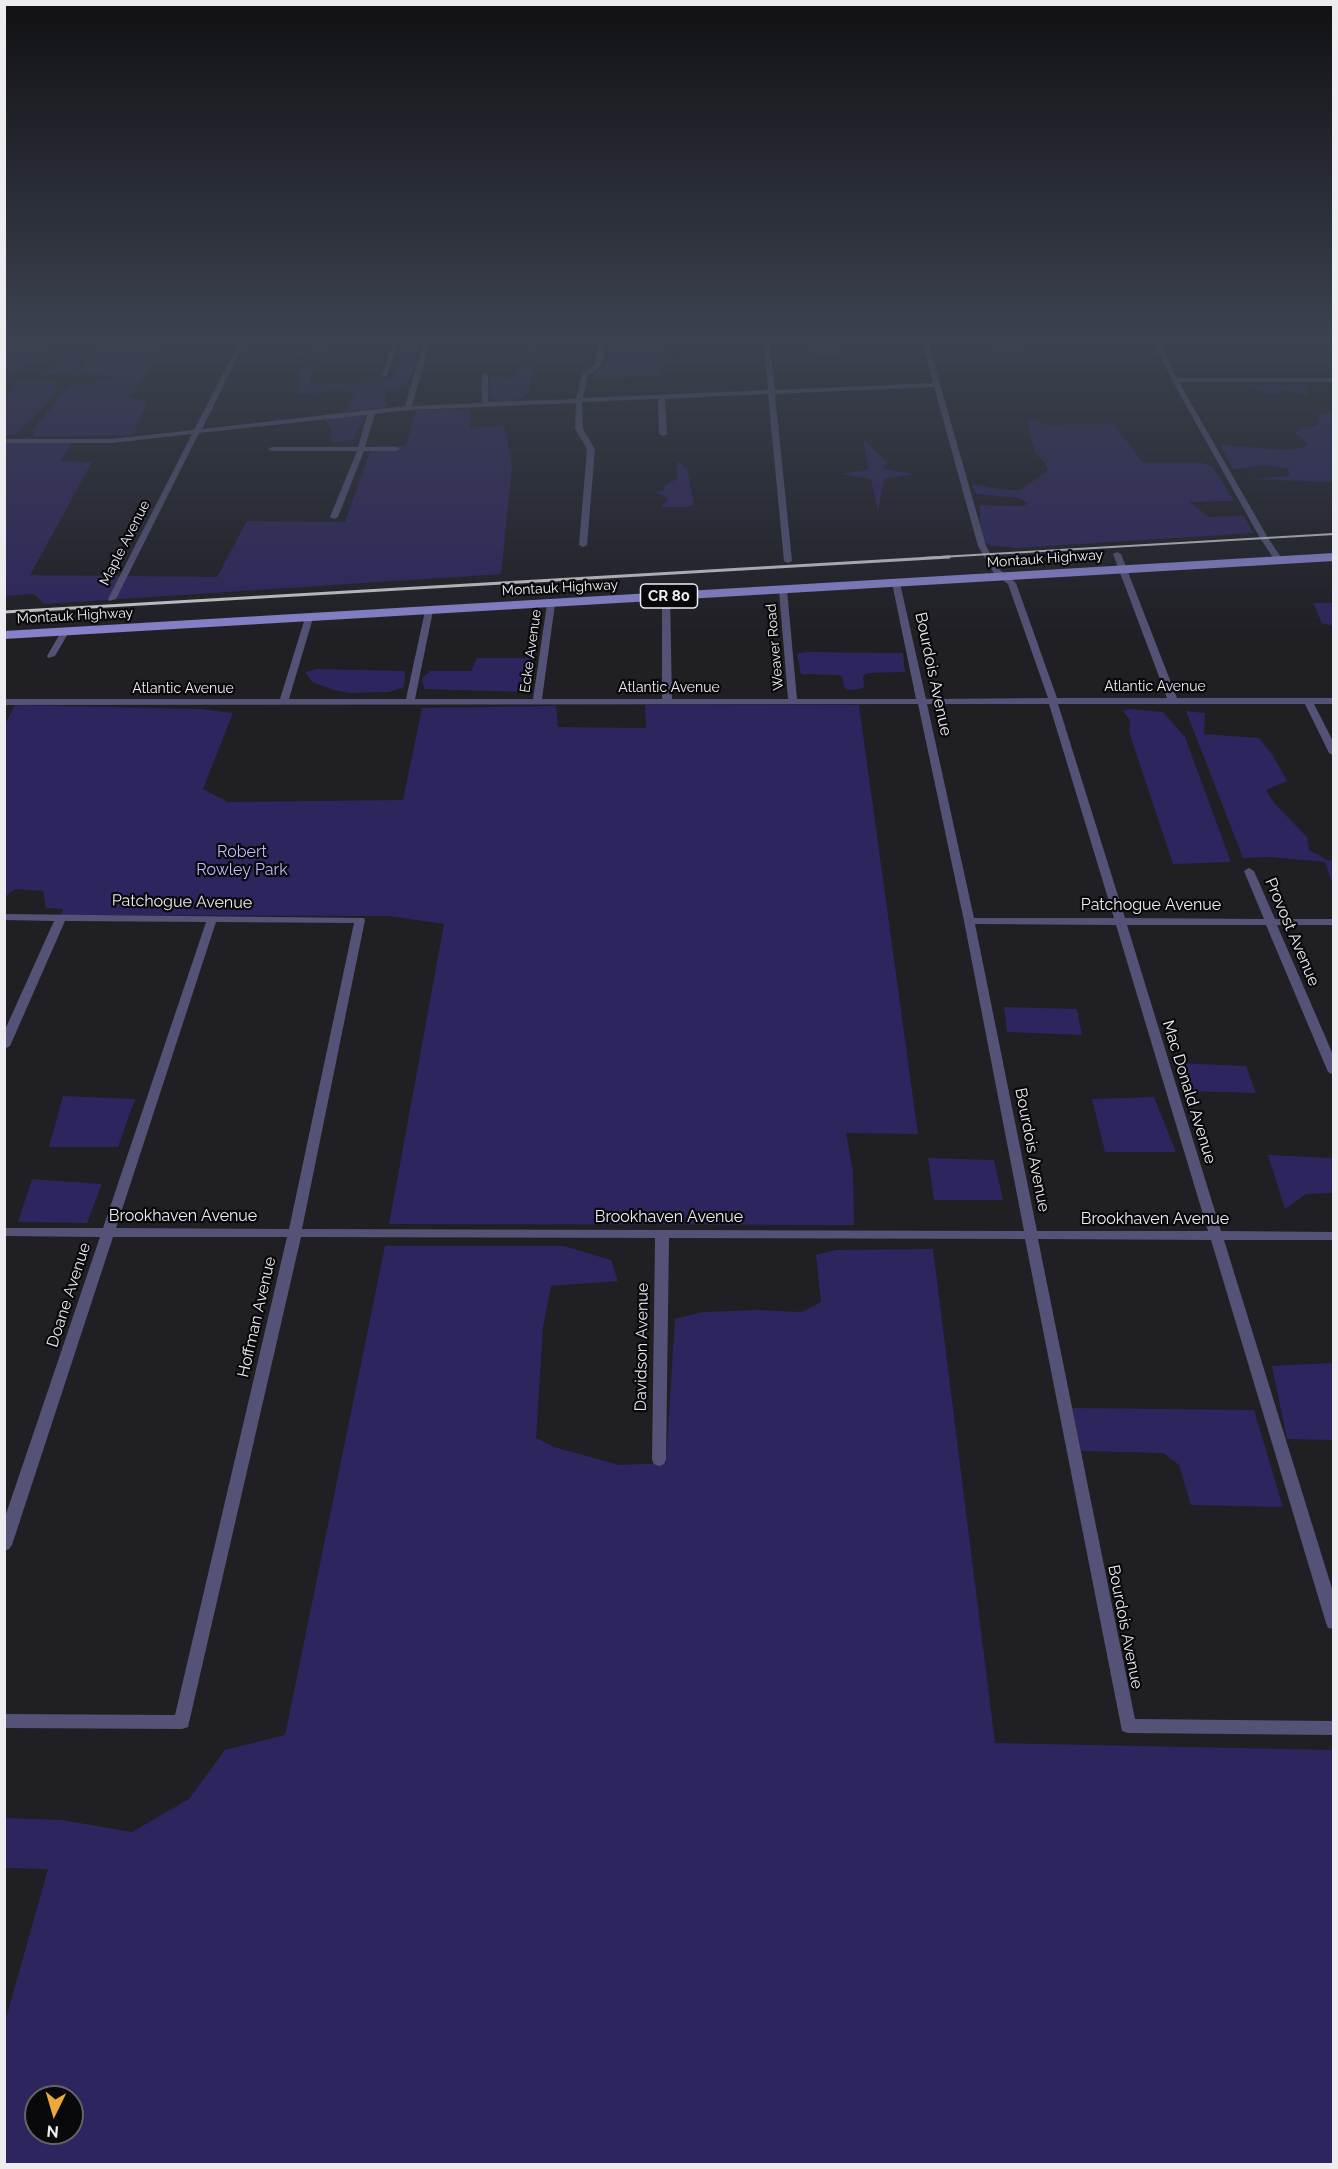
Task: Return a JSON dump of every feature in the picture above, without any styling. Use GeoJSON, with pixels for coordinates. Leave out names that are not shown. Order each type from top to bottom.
{"type":"FeatureCollection","features":[{"type":"Feature","properties":{"kind":"main road","name":"Montauk Highway"},"geometry":{"type":"LineString","coordinates":[[4,635],[1334,557]]}},
{"type":"Feature","properties":{"kind":"street"},"geometry":{"type":"LineString","coordinates":[[4,441],[125,439]]}},
{"type":"Feature","properties":{"kind":"street","name":"Maple Avenue"},"geometry":{"type":"LineString","coordinates":[[112,599],[192,439]]}},
{"type":"Feature","properties":{"kind":"street"},"geometry":{"type":"LineString","coordinates":[[334,517],[364,439]]}},
{"type":"Feature","properties":{"kind":"street"},"geometry":{"type":"LineString","coordinates":[[583,545],[591,449],[585,439]]}},
{"type":"Feature","properties":{"kind":"street"},"geometry":{"type":"LineString","coordinates":[[777,439],[789,561]]}},
{"type":"Feature","properties":{"kind":"street","name":"Mac Donald Avenue"},"geometry":{"type":"LineString","coordinates":[[953,439],[982,546],[996,570],[1012,584],[1053,701],[1334,1623]]}},
{"type":"Feature","properties":{"kind":"street"},"geometry":{"type":"LineString","coordinates":[[1209,439],[1279,560]]}},
{"type":"Feature","properties":{"kind":"street"},"geometry":{"type":"LineString","coordinates":[[272,448],[396,449]]}},
{"type":"Feature","properties":{"kind":"street"},"geometry":{"type":"LineString","coordinates":[[1117,554],[1173,701]]}},
{"type":"Feature","properties":{"kind":"street","name":"Bourdois Avenue"},"geometry":{"type":"LineString","coordinates":[[896,583],[969,921],[1128,1726],[1334,1728]]}},
{"type":"Feature","properties":{"kind":"street","name":"Weaver Road"},"geometry":{"type":"LineString","coordinates":[[783,590],[793,702]]}},
{"type":"Feature","properties":{"kind":"street"},"geometry":{"type":"LineString","coordinates":[[666,597],[666,702]]}},
{"type":"Feature","properties":{"kind":"street","name":"Ecke Avenue"},"geometry":{"type":"LineString","coordinates":[[537,702],[551,604]]}},
{"type":"Feature","properties":{"kind":"street"},"geometry":{"type":"LineString","coordinates":[[410,703],[429,611]]}},
{"type":"Feature","properties":{"kind":"street"},"geometry":{"type":"LineString","coordinates":[[284,702],[309,618]]}},
{"type":"Feature","properties":{"kind":"street"},"geometry":{"type":"LineString","coordinates":[[51,656],[65,632]]}},
{"type":"Feature","properties":{"kind":"street"},"geometry":{"type":"LineString","coordinates":[[1308,701],[1334,753]]}},
{"type":"Feature","properties":{"kind":"street","name":"Atlantic Avenue"},"geometry":{"type":"LineString","coordinates":[[4,702],[1334,701]]}},
{"type":"Feature","properties":{"kind":"street","name":"Provost Avenue"},"geometry":{"type":"LineString","coordinates":[[1249,871],[1334,1072]]}},
{"type":"Feature","properties":{"kind":"street","name":"Patchogue Avenue"},"geometry":{"type":"LineString","coordinates":[[4,917],[360,920]]}},
{"type":"Feature","properties":{"kind":"street"},"geometry":{"type":"LineString","coordinates":[[4,1046],[61,917]]}},
{"type":"Feature","properties":{"kind":"street","name":"Doane Avenue"},"geometry":{"type":"LineString","coordinates":[[4,1545],[212,919]]}},
{"type":"Feature","properties":{"kind":"street","name":"Hoffman Avenue"},"geometry":{"type":"LineString","coordinates":[[4,1721],[182,1722],[295,1233],[360,920]]}},
{"type":"Feature","properties":{"kind":"street","name":"Patchogue Avenue"},"geometry":{"type":"LineString","coordinates":[[969,921],[1334,922]]}},
{"type":"Feature","properties":{"kind":"street","name":"Brookhaven Avenue"},"geometry":{"type":"LineString","coordinates":[[4,1232],[1334,1236]]}},
{"type":"Feature","properties":{"kind":"street","name":"Davidson Avenue"},"geometry":{"type":"LineString","coordinates":[[659,1460],[662,1234]]}},
{"type":"Feature","properties":{"kind":"green space"},"geometry":{"type":"Polygon","coordinates":[[[331,439],[353,439],[353,440],[331,442],[331,439]]]}},
{"type":"Feature","properties":{"kind":"green space"},"geometry":{"type":"Polygon","coordinates":[[[408,439],[507,439],[512,466],[501,574],[44,604],[34,594],[5,596],[5,442],[73,442],[60,461],[92,462],[30,575],[217,577],[247,521],[345,522],[372,446],[406,446],[408,439]]]}},
{"type":"Feature","properties":{"kind":"green space"},"geometry":{"type":"Polygon","coordinates":[[[863,439],[887,462],[883,469],[913,474],[884,479],[878,511],[871,479],[841,474],[869,470],[863,439]]]}},
{"type":"Feature","properties":{"kind":"green space"},"geometry":{"type":"Polygon","coordinates":[[[1032,439],[1125,439],[1143,463],[1201,463],[1212,466],[1234,501],[1189,502],[1209,517],[1244,516],[1253,533],[1018,548],[992,546],[980,541],[980,505],[1024,506],[1028,503],[1019,498],[976,494],[972,484],[1006,490],[1021,490],[1048,470],[1044,461],[1035,453],[1032,439]]]}},
{"type":"Feature","properties":{"kind":"green space"},"geometry":{"type":"Polygon","coordinates":[[[1302,439],[1333,439],[1333,482],[1247,479],[1290,476],[1288,469],[1265,465],[1233,469],[1221,445],[1283,450],[1305,448],[1307,443],[1302,439]]]}},
{"type":"Feature","properties":{"kind":"green space"},"geometry":{"type":"Polygon","coordinates":[[[678,461],[687,469],[694,505],[660,507],[669,499],[655,492],[664,491],[665,485],[678,479],[676,469],[678,461]]]}},
{"type":"Feature","properties":{"kind":"green space"},"geometry":{"type":"Polygon","coordinates":[[[1313,603],[1333,603],[1333,626],[1322,623],[1313,603]]]}},
{"type":"Feature","properties":{"kind":"green space"},"geometry":{"type":"Polygon","coordinates":[[[805,652],[903,653],[905,672],[868,673],[863,676],[864,687],[848,690],[844,687],[842,677],[838,675],[801,674],[797,654],[805,652]]]}},
{"type":"Feature","properties":{"kind":"green space"},"geometry":{"type":"Polygon","coordinates":[[[477,658],[535,658],[523,692],[424,689],[422,678],[430,671],[471,671],[477,658]]]}},
{"type":"Feature","properties":{"kind":"green space"},"geometry":{"type":"Polygon","coordinates":[[[317,669],[405,671],[404,687],[389,692],[349,693],[334,690],[312,682],[305,672],[317,669]]]}},
{"type":"Feature","properties":{"kind":"green space","name":"Robert Rowley Park"},"geometry":{"type":"Polygon","coordinates":[[[15,705],[202,709],[233,713],[203,789],[228,802],[403,800],[422,708],[556,706],[558,727],[646,728],[645,705],[859,705],[918,1134],[846,1133],[853,1172],[854,1225],[389,1224],[444,924],[388,916],[61,915],[63,909],[46,908],[43,891],[15,889],[5,897],[5,724],[15,705]]]}},
{"type":"Feature","properties":{"kind":"green space"},"geometry":{"type":"Polygon","coordinates":[[[1128,709],[1163,712],[1185,737],[1231,862],[1173,864],[1129,732],[1130,720],[1123,711],[1128,709]]]}},
{"type":"Feature","properties":{"kind":"green space"},"geometry":{"type":"Polygon","coordinates":[[[1186,711],[1205,713],[1204,734],[1259,738],[1272,754],[1287,781],[1266,790],[1274,803],[1307,837],[1309,850],[1333,861],[1333,886],[1325,862],[1270,857],[1243,858],[1186,711]]]}},
{"type":"Feature","properties":{"kind":"green space"},"geometry":{"type":"Polygon","coordinates":[[[1004,1007],[1077,1009],[1082,1035],[1007,1032],[1004,1007]]]}},
{"type":"Feature","properties":{"kind":"green space"},"geometry":{"type":"Polygon","coordinates":[[[1176,1063],[1246,1066],[1256,1093],[1182,1091],[1176,1063]]]}},
{"type":"Feature","properties":{"kind":"green space"},"geometry":{"type":"Polygon","coordinates":[[[63,1096],[135,1099],[118,1147],[49,1147],[63,1096]]]}},
{"type":"Feature","properties":{"kind":"green space"},"geometry":{"type":"Polygon","coordinates":[[[1154,1097],[1176,1152],[1105,1152],[1092,1099],[1154,1097]]]}},
{"type":"Feature","properties":{"kind":"green space"},"geometry":{"type":"Polygon","coordinates":[[[1268,1155],[1333,1158],[1333,1193],[1306,1194],[1285,1209],[1268,1155]]]}},
{"type":"Feature","properties":{"kind":"green space"},"geometry":{"type":"Polygon","coordinates":[[[928,1158],[994,1160],[1003,1200],[934,1200],[928,1158]]]}},
{"type":"Feature","properties":{"kind":"green space"},"geometry":{"type":"Polygon","coordinates":[[[32,1179],[102,1184],[87,1223],[18,1222],[32,1179]]]}},
{"type":"Feature","properties":{"kind":"green space"},"geometry":{"type":"Polygon","coordinates":[[[385,1246],[564,1246],[611,1260],[618,1281],[551,1286],[543,1327],[536,1438],[554,1447],[619,1465],[666,1463],[675,1319],[703,1312],[757,1310],[802,1312],[821,1302],[816,1255],[836,1250],[933,1249],[995,1743],[1333,1750],[1333,2164],[5,2164],[5,2022],[48,1869],[5,1868],[5,1818],[62,1820],[132,1832],[189,1799],[225,1750],[285,1735],[385,1246]]]}},
{"type":"Feature","properties":{"kind":"green space"},"geometry":{"type":"Polygon","coordinates":[[[1333,1363],[1333,1440],[1287,1439],[1272,1366],[1333,1363]]]}},
{"type":"Feature","properties":{"kind":"green space"},"geometry":{"type":"Polygon","coordinates":[[[1072,1408],[1254,1410],[1283,1507],[1191,1505],[1179,1465],[1163,1453],[1081,1451],[1072,1408]]]}},
{"type":"Feature","properties":{"kind":"railway"},"geometry":{"type":"LineString","coordinates":[[923,558],[1334,534]]}},
{"type":"Feature","properties":{"kind":"railway"},"geometry":{"type":"LineString","coordinates":[[4,612],[949,557]]}}]}
